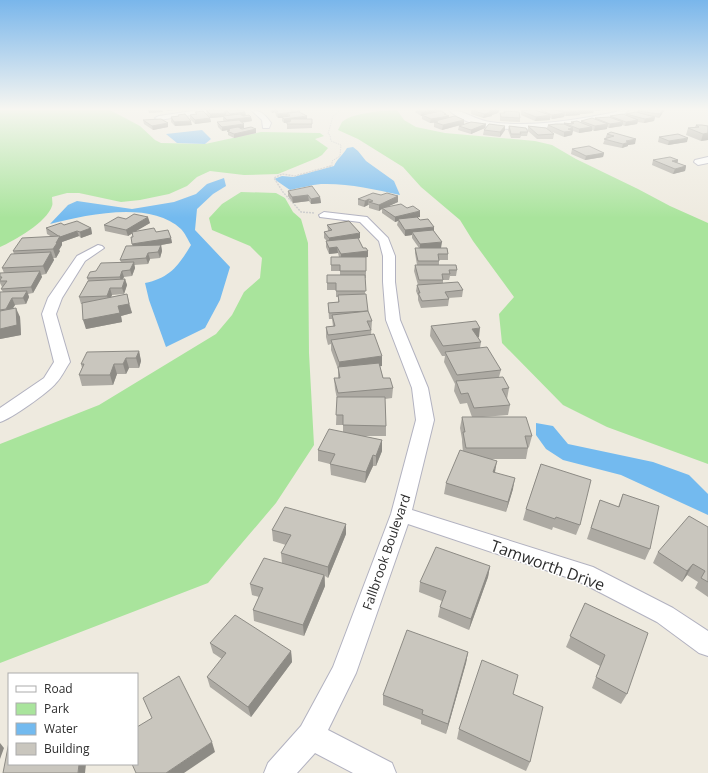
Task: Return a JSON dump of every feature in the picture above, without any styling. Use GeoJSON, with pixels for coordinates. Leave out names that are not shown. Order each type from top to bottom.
{"type":"FeatureCollection","features":[{"type":"Feature","properties":{"kind":"street"},"geometry":{"type":"LineString","coordinates":[[698,162],[708,160]]}},
{"type":"Feature","properties":{"kind":"street","name":"Fallbrook Boulevard"},"geometry":{"type":"LineString","coordinates":[[278,773],[311,736],[343,673],[401,514],[425,420],[420,388],[393,320],[389,282],[389,256],[384,240],[363,219],[324,215]]}},
{"type":"Feature","properties":{"kind":"street"},"geometry":{"type":"LineString","coordinates":[[0,416],[50,381],[62,362],[49,314],[55,298],[81,258],[98,248]]}},
{"type":"Feature","properties":{"kind":"street","name":"Tamworth Drive"},"geometry":{"type":"LineString","coordinates":[[401,514],[585,574],[665,615],[708,645]]}},
{"type":"Feature","properties":{"kind":"street"},"geometry":{"type":"LineString","coordinates":[[311,736],[382,773]]}},
{"type":"Feature","properties":{"kind":"path"},"geometry":{"type":"LineString","coordinates":[[324,215],[301,212],[283,192],[274,178],[282,174],[295,176],[332,166],[332,162],[340,156],[341,146]]}},
{"type":"Feature","properties":{"kind":"green space"},"geometry":{"type":"Polygon","coordinates":[[[0,146],[325,146],[328,148],[317,158],[278,174],[244,175],[210,171],[197,177],[187,186],[169,194],[140,200],[121,202],[79,193],[67,193],[52,197],[52,206],[44,218],[21,236],[0,247],[0,146]]]}},
{"type":"Feature","properties":{"kind":"green space"},"geometry":{"type":"Polygon","coordinates":[[[369,146],[554,146],[576,159],[670,206],[708,223],[708,464],[607,427],[563,405],[502,343],[499,314],[514,297],[473,241],[460,220],[421,187],[403,167],[369,146]]]}},
{"type":"Feature","properties":{"kind":"green space"},"geometry":{"type":"Polygon","coordinates":[[[241,192],[276,193],[285,198],[293,212],[301,219],[308,243],[309,353],[314,445],[276,503],[208,583],[0,663],[0,444],[99,405],[216,334],[232,315],[244,292],[260,278],[262,258],[250,246],[212,230],[209,218],[222,204],[241,192]]]}},
{"type":"Feature","properties":{"kind":"water"},"geometry":{"type":"Polygon","coordinates":[[[353,147],[366,161],[394,181],[400,195],[341,184],[317,184],[290,190],[274,179],[282,176],[293,177],[334,166],[347,148],[353,147]]]}},
{"type":"Feature","properties":{"kind":"water"},"geometry":{"type":"Polygon","coordinates":[[[224,178],[226,186],[213,194],[197,209],[195,230],[230,267],[220,300],[205,328],[166,347],[149,300],[145,283],[161,278],[173,270],[187,252],[191,245],[181,229],[168,220],[153,215],[135,212],[99,214],[50,224],[68,205],[77,201],[132,209],[174,202],[196,194],[207,184],[224,178]]]}},
{"type":"Feature","properties":{"kind":"water"},"geometry":{"type":"Polygon","coordinates":[[[536,423],[553,426],[568,444],[653,462],[689,475],[708,494],[708,515],[621,475],[563,460],[546,449],[536,435],[536,423]]]}},
{"type":"Feature","properties":{"kind":"building"},"geometry":{"type":"Polygon","coordinates":[[[589,146],[604,153],[586,156],[572,149],[589,146]]]}},
{"type":"Feature","properties":{"kind":"building"},"geometry":{"type":"Polygon","coordinates":[[[670,157],[678,160],[672,161],[686,166],[675,169],[653,160],[670,157]]]}},
{"type":"Feature","properties":{"kind":"building"},"geometry":{"type":"Polygon","coordinates":[[[312,186],[320,197],[311,199],[308,195],[292,197],[288,191],[312,186]]]}},
{"type":"Feature","properties":{"kind":"building"},"geometry":{"type":"Polygon","coordinates":[[[373,193],[381,195],[387,193],[398,196],[379,205],[369,202],[373,201],[369,199],[365,201],[358,199],[373,193]]]}},
{"type":"Feature","properties":{"kind":"building"},"geometry":{"type":"Polygon","coordinates":[[[401,204],[407,208],[413,206],[420,211],[395,217],[382,208],[401,204]]]}},
{"type":"Feature","properties":{"kind":"building"},"geometry":{"type":"Polygon","coordinates":[[[134,214],[148,217],[126,230],[104,225],[118,217],[126,219],[134,214]]]}},
{"type":"Feature","properties":{"kind":"building"},"geometry":{"type":"Polygon","coordinates":[[[417,217],[420,220],[428,219],[434,227],[405,230],[398,219],[417,217]]]}},
{"type":"Feature","properties":{"kind":"building"},"geometry":{"type":"Polygon","coordinates":[[[77,221],[91,228],[60,237],[46,228],[61,223],[64,225],[77,221]]]}},
{"type":"Feature","properties":{"kind":"building"},"geometry":{"type":"Polygon","coordinates":[[[349,221],[360,233],[329,238],[324,232],[332,230],[327,225],[349,221]]]}},
{"type":"Feature","properties":{"kind":"building"},"geometry":{"type":"Polygon","coordinates":[[[154,228],[156,232],[168,230],[171,238],[132,244],[132,232],[154,228]]]}},
{"type":"Feature","properties":{"kind":"building"},"geometry":{"type":"Polygon","coordinates":[[[433,230],[442,242],[420,244],[412,232],[433,230]]]}},
{"type":"Feature","properties":{"kind":"building"},"geometry":{"type":"Polygon","coordinates":[[[60,236],[53,249],[13,251],[22,238],[60,236]]]}},
{"type":"Feature","properties":{"kind":"building"},"geometry":{"type":"Polygon","coordinates":[[[358,238],[363,248],[366,248],[368,251],[341,254],[337,247],[329,248],[326,241],[358,238]]]}},
{"type":"Feature","properties":{"kind":"building"},"geometry":{"type":"Polygon","coordinates":[[[161,245],[158,252],[148,253],[146,258],[120,260],[126,246],[161,245]]]}},
{"type":"Feature","properties":{"kind":"building"},"geometry":{"type":"Polygon","coordinates":[[[415,248],[447,248],[448,254],[438,254],[439,261],[418,261],[415,248]]]}},
{"type":"Feature","properties":{"kind":"building"},"geometry":{"type":"Polygon","coordinates":[[[51,252],[43,266],[2,268],[11,254],[51,252]]]}},
{"type":"Feature","properties":{"kind":"building"},"geometry":{"type":"Polygon","coordinates":[[[331,257],[366,257],[366,271],[340,271],[340,265],[331,265],[331,257]]]}},
{"type":"Feature","properties":{"kind":"building"},"geometry":{"type":"Polygon","coordinates":[[[134,262],[130,270],[122,271],[120,277],[87,278],[90,272],[96,271],[101,263],[134,262]]]}},
{"type":"Feature","properties":{"kind":"building"},"geometry":{"type":"Polygon","coordinates":[[[415,265],[456,265],[457,270],[449,270],[450,274],[442,274],[443,280],[419,280],[415,265]]]}},
{"type":"Feature","properties":{"kind":"building"},"geometry":{"type":"Polygon","coordinates":[[[40,271],[31,287],[1,289],[7,281],[0,281],[2,277],[0,277],[0,273],[40,271]]]}},
{"type":"Feature","properties":{"kind":"building"},"geometry":{"type":"Polygon","coordinates":[[[327,275],[365,275],[366,291],[336,291],[336,283],[327,283],[327,275]]]}},
{"type":"Feature","properties":{"kind":"building"},"geometry":{"type":"Polygon","coordinates":[[[125,279],[122,288],[110,288],[107,296],[79,297],[88,281],[125,279]]]}},
{"type":"Feature","properties":{"kind":"building"},"geometry":{"type":"Polygon","coordinates":[[[458,282],[463,290],[445,292],[449,299],[422,301],[418,293],[420,293],[417,285],[458,282]]]}},
{"type":"Feature","properties":{"kind":"building"},"geometry":{"type":"Polygon","coordinates":[[[27,291],[23,298],[12,298],[6,309],[0,310],[0,292],[27,291]]]}},
{"type":"Feature","properties":{"kind":"building"},"geometry":{"type":"Polygon","coordinates":[[[127,294],[129,304],[118,306],[120,313],[83,320],[82,303],[127,294]]]}},
{"type":"Feature","properties":{"kind":"building"},"geometry":{"type":"Polygon","coordinates":[[[366,294],[368,311],[329,313],[328,303],[339,302],[338,295],[366,294]]]}},
{"type":"Feature","properties":{"kind":"building"},"geometry":{"type":"Polygon","coordinates":[[[16,308],[17,325],[0,329],[0,311],[16,308]]]}},
{"type":"Feature","properties":{"kind":"building"},"geometry":{"type":"Polygon","coordinates":[[[368,311],[372,321],[367,321],[371,330],[328,335],[326,327],[335,326],[332,315],[368,311]]]}},
{"type":"Feature","properties":{"kind":"building"},"geometry":{"type":"Polygon","coordinates":[[[476,321],[480,328],[472,329],[481,342],[443,346],[431,326],[476,321]]]}},
{"type":"Feature","properties":{"kind":"building"},"geometry":{"type":"Polygon","coordinates":[[[374,334],[382,356],[339,362],[331,340],[374,334]]]}},
{"type":"Feature","properties":{"kind":"building"},"geometry":{"type":"Polygon","coordinates":[[[487,347],[501,370],[457,375],[445,352],[487,347]]]}},
{"type":"Feature","properties":{"kind":"building"},"geometry":{"type":"Polygon","coordinates":[[[139,351],[136,358],[126,358],[123,364],[114,364],[110,375],[79,375],[84,364],[81,364],[87,352],[139,351]]]}},
{"type":"Feature","properties":{"kind":"building"},"geometry":{"type":"Polygon","coordinates":[[[379,363],[383,378],[390,378],[393,388],[338,393],[334,378],[340,378],[338,367],[379,363]]]}},
{"type":"Feature","properties":{"kind":"building"},"geometry":{"type":"Polygon","coordinates":[[[503,377],[509,388],[502,389],[510,405],[474,408],[468,393],[461,394],[456,381],[503,377]]]}},
{"type":"Feature","properties":{"kind":"building"},"geometry":{"type":"Polygon","coordinates":[[[337,397],[385,397],[386,426],[343,425],[343,415],[336,415],[337,397]]]}},
{"type":"Feature","properties":{"kind":"building"},"geometry":{"type":"Polygon","coordinates":[[[462,417],[526,417],[532,436],[525,436],[528,448],[466,448],[462,417]]]}},
{"type":"Feature","properties":{"kind":"building"},"geometry":{"type":"Polygon","coordinates":[[[329,429],[382,440],[376,456],[373,455],[366,472],[330,464],[335,454],[318,450],[329,429]]]}},
{"type":"Feature","properties":{"kind":"building"},"geometry":{"type":"Polygon","coordinates":[[[460,450],[497,461],[493,472],[515,478],[508,502],[446,483],[460,450]]]}},
{"type":"Feature","properties":{"kind":"building"},"geometry":{"type":"Polygon","coordinates":[[[541,464],[591,480],[580,525],[556,517],[555,519],[526,509],[541,464]]]}},
{"type":"Feature","properties":{"kind":"building"},"geometry":{"type":"Polygon","coordinates":[[[623,494],[659,506],[650,549],[591,528],[600,500],[619,507],[623,494]]]}},
{"type":"Feature","properties":{"kind":"building"},"geometry":{"type":"Polygon","coordinates":[[[285,507],[346,524],[328,567],[281,553],[291,535],[272,530],[285,507]]]}},
{"type":"Feature","properties":{"kind":"building"},"geometry":{"type":"Polygon","coordinates":[[[689,516],[708,527],[708,582],[701,578],[705,571],[693,564],[687,571],[658,552],[689,516]]]}},
{"type":"Feature","properties":{"kind":"building"},"geometry":{"type":"Polygon","coordinates":[[[436,547],[490,566],[471,619],[440,607],[446,591],[420,582],[436,547]]]}},
{"type":"Feature","properties":{"kind":"building"},"geometry":{"type":"Polygon","coordinates":[[[264,558],[324,575],[303,625],[253,610],[263,588],[250,584],[264,558]]]}},
{"type":"Feature","properties":{"kind":"building"},"geometry":{"type":"Polygon","coordinates":[[[585,603],[648,633],[627,694],[596,677],[605,655],[570,636],[585,603]]]}},
{"type":"Feature","properties":{"kind":"building"},"geometry":{"type":"Polygon","coordinates":[[[235,615],[291,651],[248,707],[207,677],[226,653],[210,643],[235,615]]]}},
{"type":"Feature","properties":{"kind":"building"},"geometry":{"type":"Polygon","coordinates":[[[407,630],[468,652],[448,724],[422,714],[423,710],[383,695],[407,630]]]}},
{"type":"Feature","properties":{"kind":"building"},"geometry":{"type":"Polygon","coordinates":[[[482,660],[518,675],[513,694],[543,707],[530,762],[459,729],[482,660]]]}},
{"type":"Feature","properties":{"kind":"building"},"geometry":{"type":"Polygon","coordinates":[[[179,676],[212,742],[166,773],[136,773],[132,765],[138,765],[138,726],[152,718],[143,698],[179,676]]]}},
{"type":"Feature","properties":{"kind":"building"},"geometry":{"type":"Polygon","coordinates":[[[8,747],[8,765],[79,765],[78,773],[3,773],[8,747]]]}}]}
